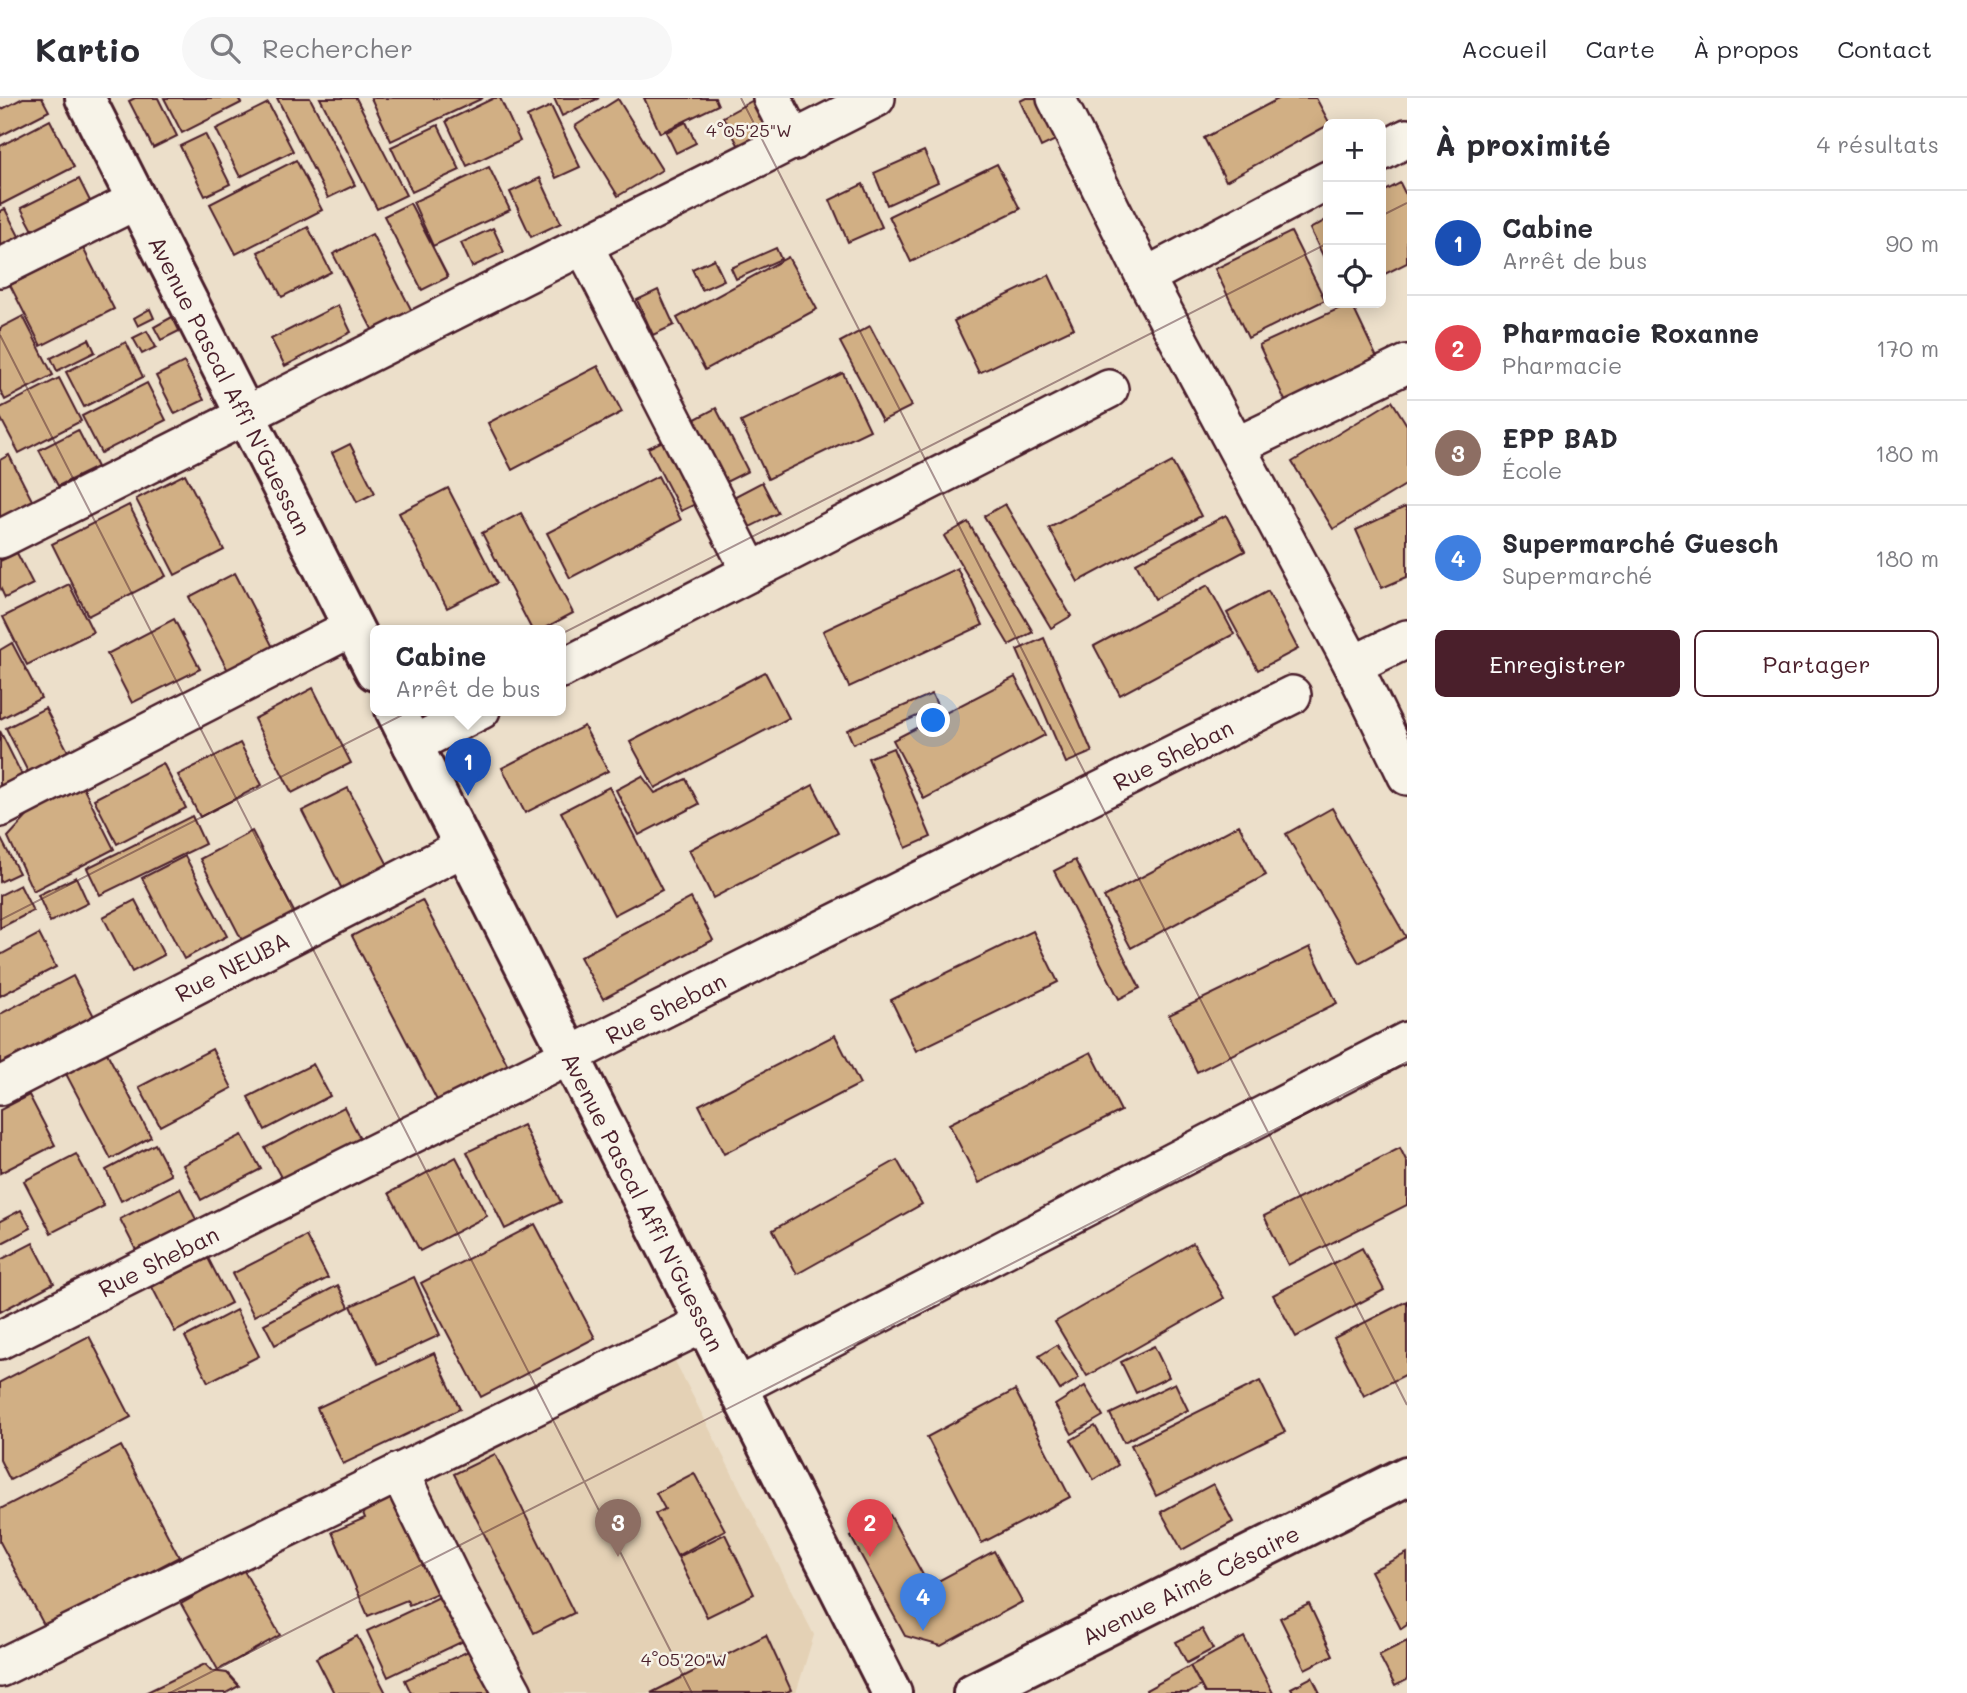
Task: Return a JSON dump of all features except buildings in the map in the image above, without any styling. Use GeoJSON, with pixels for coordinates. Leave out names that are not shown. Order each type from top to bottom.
{"type":"FeatureCollection","features":[{"type":"Feature","properties":{"kind":"street","name":"Avenue Pascal Affi N'Guessan"},"geometry":{"type":"LineString","coordinates":[[85,98],[370,661]]}},
{"type":"Feature","properties":{"kind":"street"},"geometry":{"type":"LineString","coordinates":[[772,98],[794,141]]}},
{"type":"Feature","properties":{"kind":"street"},"geometry":{"type":"LineString","coordinates":[[0,540],[877,98]]}},
{"type":"Feature","properties":{"kind":"street"},"geometry":{"type":"LineString","coordinates":[[1056,98],[1145,277],[1353,665],[1407,776]]}},
{"type":"Feature","properties":{"kind":"street"},"geometry":{"type":"LineString","coordinates":[[1386,149],[1407,138]]}},
{"type":"Feature","properties":{"kind":"street"},"geometry":{"type":"LineString","coordinates":[[1145,277],[1324,182]]}},
{"type":"Feature","properties":{"kind":"street"},"geometry":{"type":"LineString","coordinates":[[0,268],[137,200]]}},
{"type":"Feature","properties":{"kind":"street"},"geometry":{"type":"LineString","coordinates":[[584,246],[751,572]]}},
{"type":"Feature","properties":{"kind":"street"},"geometry":{"type":"LineString","coordinates":[[1237,446],[1407,363]]}},
{"type":"Feature","properties":{"kind":"street"},"geometry":{"type":"LineString","coordinates":[[566,666],[1109,389]]}},
{"type":"Feature","properties":{"kind":"street"},"geometry":{"type":"LineString","coordinates":[[0,807],[353,626]]}},
{"type":"Feature","properties":{"kind":"street"},"geometry":{"type":"LineString","coordinates":[[1353,665],[1407,639]]}},
{"type":"Feature","properties":{"kind":"street","name":"Rue Sheban"},"geometry":{"type":"LineString","coordinates":[[0,1340],[1292,695]]}},
{"type":"Feature","properties":{"kind":"street","name":"Avenue Pascal Affi N'Guessan"},"geometry":{"type":"LineString","coordinates":[[398,716],[892,1693]]}},
{"type":"Feature","properties":{"kind":"street"},"geometry":{"type":"LineString","coordinates":[[412,745],[469,716]]}},
{"type":"Feature","properties":{"kind":"street","name":"Rue NEUBA"},"geometry":{"type":"LineString","coordinates":[[0,1086],[464,847]]}},
{"type":"Feature","properties":{"kind":"street"},"geometry":{"type":"LineString","coordinates":[[738,1387],[1407,1041]]}},
{"type":"Feature","properties":{"kind":"street"},"geometry":{"type":"LineString","coordinates":[[0,1668],[705,1323]]}},
{"type":"Feature","properties":{"kind":"street"},"geometry":{"type":"LineString","coordinates":[[399,1472],[458,1592],[513,1693]]}},
{"type":"Feature","properties":{"kind":"street","name":"Avenue Aimé Césaire"},"geometry":{"type":"LineString","coordinates":[[973,1693],[1407,1476]]}},
{"type":"Feature","properties":{"kind":"shaded area"},"geometry":{"type":"Polygon","coordinates":[[[672,1355],[814,1635],[796,1693],[532,1693],[420,1480],[672,1355]]]}},
{"type":"Feature","properties":{"kind":"place","name":"Cabine"},"geometry":{"type":"Point","coordinates":[468,796]}},
{"type":"Feature","properties":{"kind":"place","name":"EPP BAD"},"geometry":{"type":"Point","coordinates":[618,1557]}},
{"type":"Feature","properties":{"kind":"place","name":"Pharmacie Roxanne"},"geometry":{"type":"Point","coordinates":[870,1557]}},
{"type":"Feature","properties":{"kind":"place","name":"Supermarché Guesch"},"geometry":{"type":"Point","coordinates":[923,1631]}}]}
